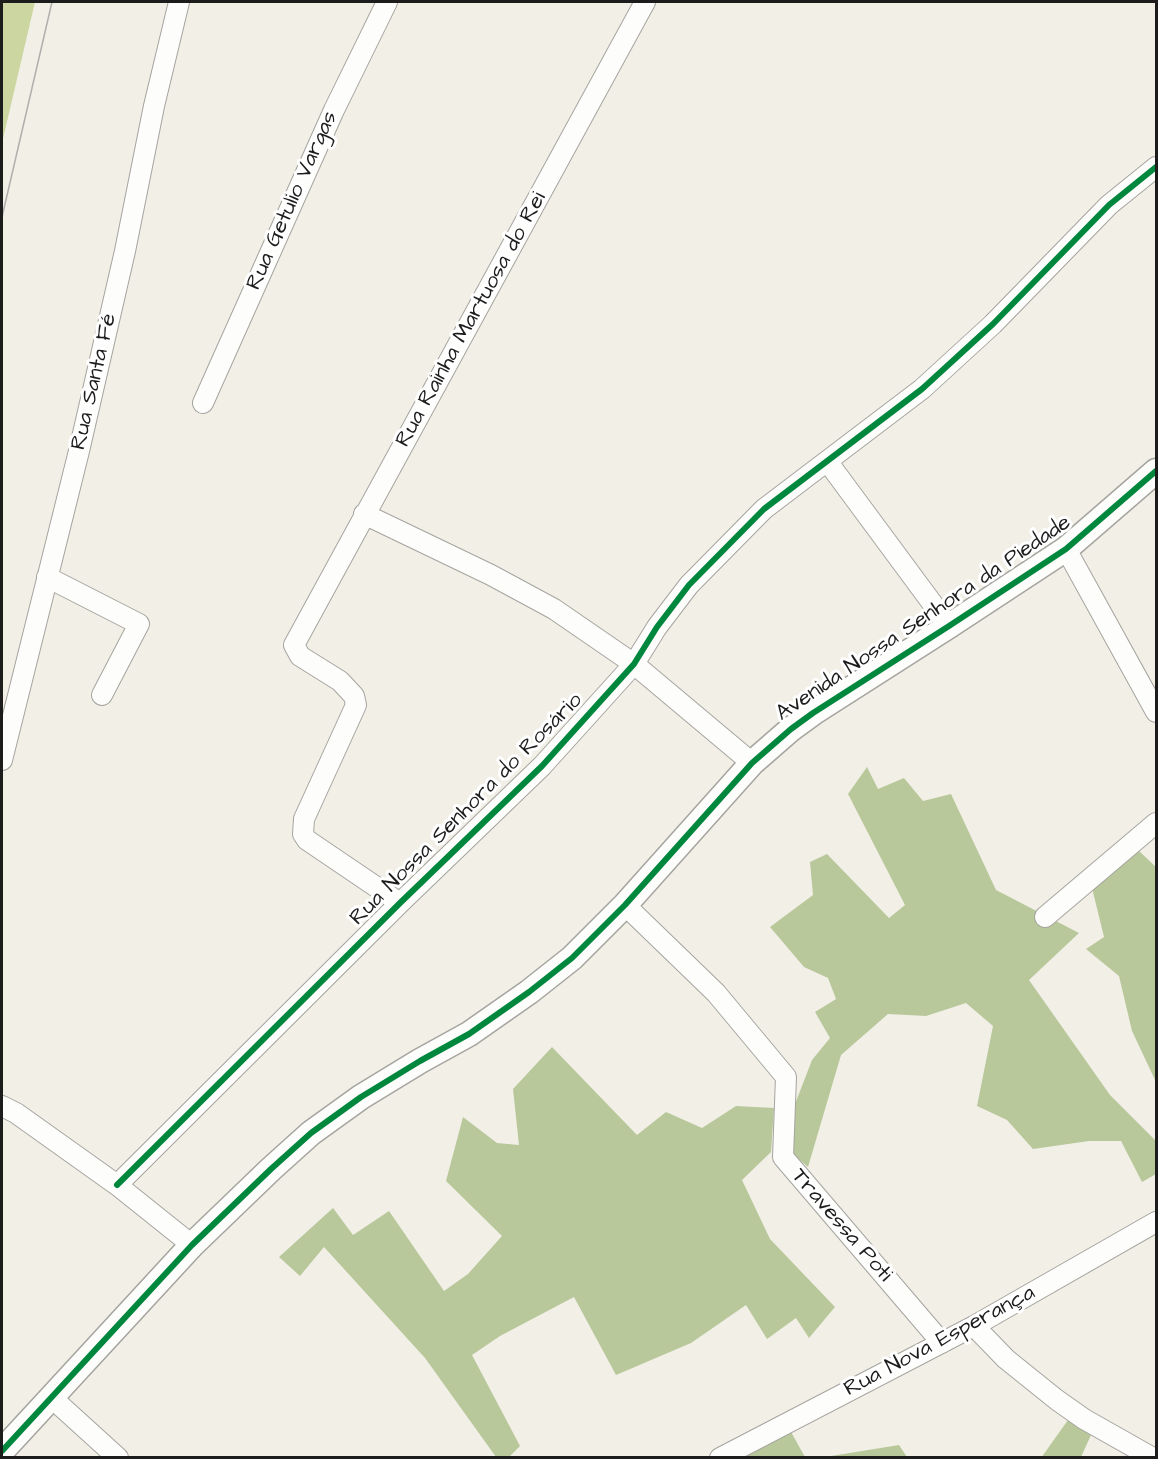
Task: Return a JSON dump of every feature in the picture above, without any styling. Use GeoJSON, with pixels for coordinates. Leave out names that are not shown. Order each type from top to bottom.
{"type":"FeatureCollection","features":[{"type":"Feature","properties":{"kind":"street","name":"Rua Santa Fé"},"geometry":{"type":"LineString","coordinates":[[2,760],[79,451],[179,2]]}},
{"type":"Feature","properties":{"kind":"street","name":"Rua Getulio Vargas"},"geometry":{"type":"LineString","coordinates":[[203,403],[334,110],[387,2]]}},
{"type":"Feature","properties":{"kind":"street","name":"Rua Rainha Martuosa do Rei"},"geometry":{"type":"LineString","coordinates":[[356,705],[354,696],[340,681],[300,656],[294,645],[645,2]]}},
{"type":"Feature","properties":{"kind":"street","name":"Rua Nossa Senhora do Rosário"},"geometry":{"type":"LineString","coordinates":[[117,1185],[400,903],[542,766],[634,664],[657,627],[689,585],[764,508],[930,381],[993,324],[1109,205],[1156,168]]}},
{"type":"Feature","properties":{"kind":"street"},"geometry":{"type":"LineString","coordinates":[[827,461],[949,626]]}},
{"type":"Feature","properties":{"kind":"street","name":"Avenida Nossa Senhora da Piedade"},"geometry":{"type":"LineString","coordinates":[[2,1451],[192,1245],[310,1133],[361,1097],[469,1034],[530,992],[572,958],[625,905],[752,763],[791,729],[813,712],[1066,549],[1156,471]]}},
{"type":"Feature","properties":{"kind":"street"},"geometry":{"type":"LineString","coordinates":[[364,514],[554,609],[634,664],[752,763]]}},
{"type":"Feature","properties":{"kind":"street"},"geometry":{"type":"LineString","coordinates":[[1066,549],[1156,712]]}},
{"type":"Feature","properties":{"kind":"street"},"geometry":{"type":"LineString","coordinates":[[47,578],[139,624],[102,695]]}},
{"type":"Feature","properties":{"kind":"street","name":"Rua Nossa Senhora do Rosário"},"geometry":{"type":"LineString","coordinates":[[356,705],[304,819],[303,834],[307,840],[400,903]]}},
{"type":"Feature","properties":{"kind":"street"},"geometry":{"type":"LineString","coordinates":[[1045,917],[1156,823]]}},
{"type":"Feature","properties":{"kind":"street","name":"Travessa Poti"},"geometry":{"type":"LineString","coordinates":[[625,905],[716,993],[786,1077],[783,1157],[942,1343]]}},
{"type":"Feature","properties":{"kind":"street"},"geometry":{"type":"LineString","coordinates":[[3,1110],[16,1113],[117,1185],[192,1245]]}},
{"type":"Feature","properties":{"kind":"street","name":"Rua Nova Esperança"},"geometry":{"type":"LineString","coordinates":[[720,1458],[974,1326],[1156,1222]]}},
{"type":"Feature","properties":{"kind":"street"},"geometry":{"type":"LineString","coordinates":[[974,1326],[1006,1359],[1056,1400],[1084,1419],[1153,1458]]}},
{"type":"Feature","properties":{"kind":"street"},"geometry":{"type":"LineString","coordinates":[[52,1398],[118,1458]]}},
{"type":"Feature","properties":{"kind":"green space"},"geometry":{"type":"Polygon","coordinates":[[[2,2],[35,2],[2,143],[2,2]]]}},
{"type":"Feature","properties":{"kind":"green space"},"geometry":{"type":"Polygon","coordinates":[[[867,767],[878,789],[904,778],[923,801],[951,794],[996,890],[1079,933],[1029,980],[1110,1095],[1156,1141],[1156,1174],[1142,1182],[1121,1141],[1089,1141],[1033,1149],[1007,1120],[977,1106],[993,1026],[966,1003],[926,1016],[888,1014],[841,1055],[808,1167],[793,1154],[795,1104],[812,1060],[830,1038],[815,1012],[836,999],[828,978],[804,967],[770,927],[813,895],[810,862],[827,854],[889,918],[905,905],[848,794],[867,767]]]}},
{"type":"Feature","properties":{"kind":"green space"},"geometry":{"type":"Polygon","coordinates":[[[1139,851],[1156,867],[1156,1082],[1132,1031],[1119,976],[1086,949],[1104,937],[1092,888],[1139,851]]]}},
{"type":"Feature","properties":{"kind":"green space"},"geometry":{"type":"Polygon","coordinates":[[[552,1047],[637,1135],[666,1112],[702,1128],[736,1106],[774,1108],[771,1152],[742,1180],[770,1239],[835,1307],[809,1338],[796,1318],[767,1339],[746,1305],[691,1343],[616,1375],[574,1297],[500,1336],[472,1355],[520,1446],[509,1457],[496,1457],[425,1358],[324,1247],[300,1276],[279,1257],[333,1208],[353,1235],[389,1211],[444,1291],[468,1274],[502,1236],[446,1181],[463,1117],[497,1143],[519,1145],[513,1089],[552,1047]]]}},
{"type":"Feature","properties":{"kind":"green space"},"geometry":{"type":"Polygon","coordinates":[[[1068,1420],[1091,1435],[1081,1457],[1041,1458],[1068,1420]]]}},
{"type":"Feature","properties":{"kind":"green space"},"geometry":{"type":"Polygon","coordinates":[[[791,1432],[805,1457],[743,1458],[791,1432]]]}},
{"type":"Feature","properties":{"kind":"green space"},"geometry":{"type":"Polygon","coordinates":[[[899,1445],[907,1457],[825,1457],[899,1445]]]}},
{"type":"Feature","properties":{"kind":"tram line"},"geometry":{"type":"LineString","coordinates":[[2,217],[52,2]]}},
{"type":"Feature","properties":{"kind":"cycle path"},"geometry":{"type":"LineString","coordinates":[[117,1185],[400,903],[542,766],[634,664],[657,627],[689,585],[764,509],[922,389],[993,324],[1109,205],[1156,167]]}},
{"type":"Feature","properties":{"kind":"cycle path"},"geometry":{"type":"LineString","coordinates":[[2,1451],[192,1245],[311,1133],[361,1097],[469,1034],[529,992],[572,958],[625,905],[752,763],[791,729],[1066,549],[1156,471]]}}]}
